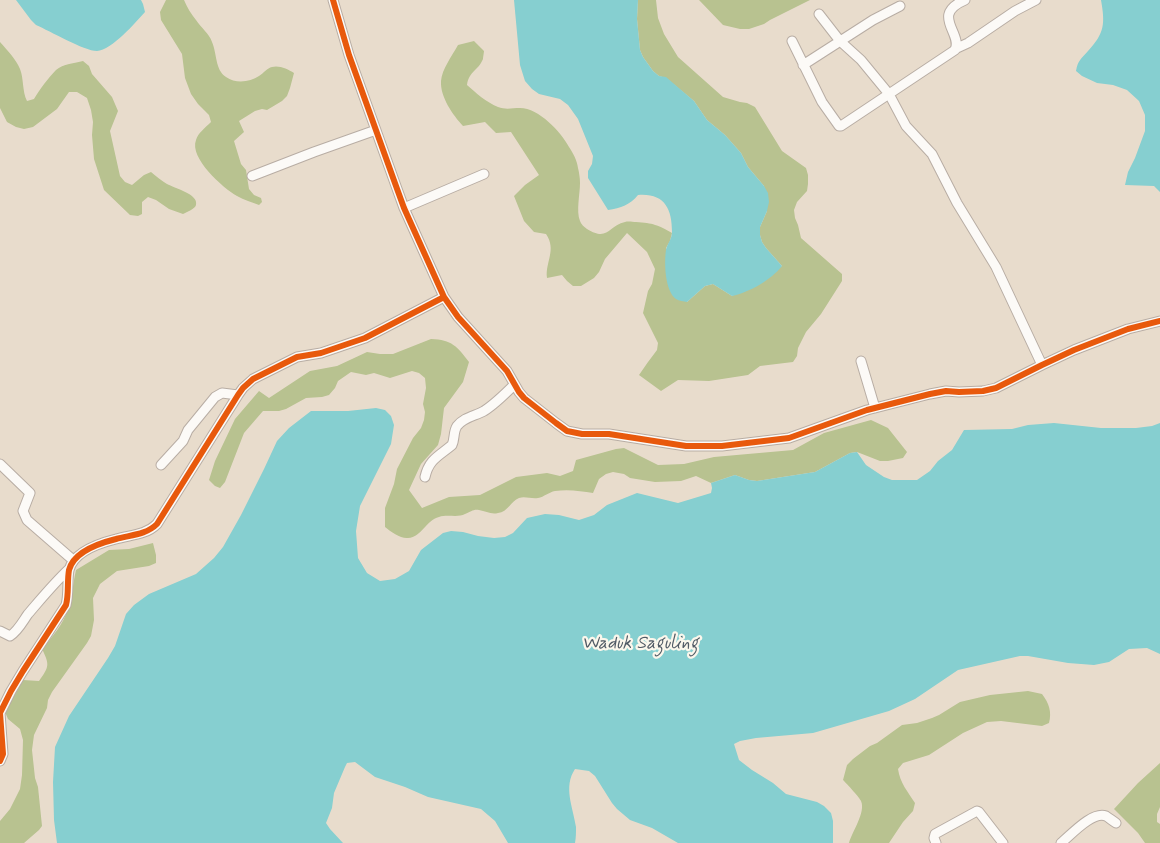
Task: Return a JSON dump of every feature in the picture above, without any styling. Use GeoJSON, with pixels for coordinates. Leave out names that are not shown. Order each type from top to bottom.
{"type":"FeatureCollection","features":[{"type":"Feature","properties":{"kind":"street"},"geometry":{"type":"LineString","coordinates":[[333,0],[349,55],[404,208],[444,297],[458,317],[507,371],[514,385],[524,398],[567,431],[582,434],[609,434],[686,446],[722,446],[789,438],[875,408],[946,391],[983,391],[996,388],[1074,350],[1128,329],[1160,321]]}},
{"type":"Feature","properties":{"kind":"street"},"geometry":{"type":"LineString","coordinates":[[792,41],[822,102],[839,126],[842,126],[952,53],[957,44],[948,18],[955,4],[965,0]]}},
{"type":"Feature","properties":{"kind":"street"},"geometry":{"type":"LineString","coordinates":[[955,48],[968,43],[1015,11],[1036,0]]}},
{"type":"Feature","properties":{"kind":"street"},"geometry":{"type":"LineString","coordinates":[[803,64],[873,20],[900,6]]}},
{"type":"Feature","properties":{"kind":"street"},"geometry":{"type":"LineString","coordinates":[[819,14],[840,41],[861,60],[888,94],[906,126],[932,154],[958,203],[996,267],[1042,364]]}},
{"type":"Feature","properties":{"kind":"street"},"geometry":{"type":"LineString","coordinates":[[252,176],[376,130]]}},
{"type":"Feature","properties":{"kind":"street"},"geometry":{"type":"LineString","coordinates":[[404,208],[484,174]]}},
{"type":"Feature","properties":{"kind":"street"},"geometry":{"type":"LineString","coordinates":[[0,761],[3,754],[0,712],[23,671],[66,605],[69,570],[73,560],[81,553],[96,546],[152,529],[238,395],[254,378],[297,357],[321,353],[364,338],[444,297]]}},
{"type":"Feature","properties":{"kind":"street"},"geometry":{"type":"LineString","coordinates":[[861,362],[875,408]]}},
{"type":"Feature","properties":{"kind":"street"},"geometry":{"type":"LineString","coordinates":[[425,477],[433,459],[454,442],[454,432],[460,423],[483,412],[514,385]]}},
{"type":"Feature","properties":{"kind":"street"},"geometry":{"type":"LineString","coordinates":[[161,465],[183,441],[188,430],[215,397],[222,393],[238,395]]}},
{"type":"Feature","properties":{"kind":"street"},"geometry":{"type":"LineString","coordinates":[[0,464],[30,493],[23,511],[27,520],[73,560]]}},
{"type":"Feature","properties":{"kind":"street"},"geometry":{"type":"LineString","coordinates":[[0,631],[12,636],[50,589],[69,570]]}},
{"type":"Feature","properties":{"kind":"street"},"geometry":{"type":"LineString","coordinates":[[936,843],[935,834],[977,811],[1003,843]]}},
{"type":"Feature","properties":{"kind":"street"},"geometry":{"type":"LineString","coordinates":[[1062,843],[1094,817],[1106,816],[1116,824]]}},
{"type":"Feature","properties":{"kind":"green space"},"geometry":{"type":"Polygon","coordinates":[[[166,0],[184,0],[192,15],[211,39],[218,66],[226,77],[234,81],[247,81],[261,75],[269,68],[275,67],[294,73],[287,96],[282,101],[267,110],[255,111],[239,121],[244,132],[234,141],[241,164],[246,170],[249,189],[254,195],[261,198],[262,202],[259,205],[231,192],[216,180],[197,155],[195,147],[197,137],[211,122],[209,115],[191,94],[185,78],[182,54],[161,20],[160,12],[166,0]]]}},
{"type":"Feature","properties":{"kind":"green space"},"geometry":{"type":"Polygon","coordinates":[[[638,0],[656,0],[658,18],[664,34],[678,57],[723,97],[755,107],[782,151],[806,168],[808,175],[807,191],[797,202],[794,210],[801,238],[842,274],[842,281],[821,314],[806,332],[793,362],[760,366],[748,375],[709,381],[678,380],[661,391],[639,375],[657,350],[658,343],[643,313],[655,269],[647,252],[627,233],[605,259],[594,278],[581,286],[573,286],[562,275],[547,278],[551,251],[549,240],[546,234],[534,232],[524,221],[514,196],[539,175],[511,132],[496,133],[485,122],[463,126],[451,111],[445,99],[441,81],[445,67],[458,45],[474,41],[484,51],[483,59],[468,80],[467,85],[485,100],[498,107],[506,109],[520,108],[535,112],[549,122],[561,135],[576,159],[580,183],[578,212],[580,221],[587,229],[594,233],[604,234],[619,224],[628,222],[642,222],[663,228],[672,233],[666,248],[687,302],[705,286],[713,284],[732,296],[782,266],[766,248],[760,235],[760,227],[767,211],[764,186],[748,167],[741,153],[725,135],[707,120],[694,101],[666,78],[659,76],[653,71],[643,57],[640,50],[637,19],[638,0]]]}},
{"type":"Feature","properties":{"kind":"green space"},"geometry":{"type":"Polygon","coordinates":[[[699,0],[810,0],[764,24],[749,29],[740,29],[723,25],[699,0]]]}},
{"type":"Feature","properties":{"kind":"green space"},"geometry":{"type":"Polygon","coordinates":[[[0,42],[14,58],[20,69],[27,101],[34,99],[56,70],[66,65],[83,61],[89,66],[92,74],[112,97],[118,111],[110,131],[120,176],[125,182],[132,185],[151,172],[167,184],[190,195],[196,201],[196,205],[183,214],[169,209],[148,197],[142,202],[142,214],[138,216],[130,215],[104,190],[94,159],[91,110],[87,98],[77,92],[69,92],[57,109],[33,127],[24,129],[7,122],[0,108],[0,42]]]}},
{"type":"Feature","properties":{"kind":"green space"},"geometry":{"type":"Polygon","coordinates":[[[431,339],[449,342],[469,362],[463,382],[444,408],[438,445],[421,464],[409,490],[422,508],[449,497],[480,495],[516,477],[547,473],[560,476],[573,471],[576,460],[624,448],[658,465],[684,464],[714,457],[793,450],[824,433],[871,420],[888,428],[907,452],[903,458],[888,461],[880,461],[857,452],[850,453],[815,472],[757,481],[735,475],[711,483],[696,476],[681,481],[655,482],[630,478],[624,474],[613,472],[599,479],[593,493],[570,490],[555,491],[538,498],[519,498],[504,511],[498,513],[474,510],[459,516],[442,516],[431,521],[417,535],[405,538],[396,535],[385,527],[385,508],[394,484],[397,469],[424,420],[425,378],[419,373],[412,371],[390,378],[374,373],[366,375],[351,372],[338,381],[329,395],[306,398],[279,411],[263,411],[244,433],[225,482],[220,488],[209,480],[215,461],[235,419],[259,391],[269,398],[310,371],[337,366],[367,352],[393,354],[431,339]]]}},
{"type":"Feature","properties":{"kind":"green space"},"geometry":{"type":"Polygon","coordinates":[[[153,543],[156,563],[149,566],[117,571],[100,584],[93,598],[94,620],[91,636],[52,692],[47,708],[34,735],[32,750],[42,826],[24,843],[0,843],[0,821],[10,809],[20,789],[22,775],[23,740],[20,729],[8,719],[5,712],[23,680],[39,681],[45,672],[47,662],[42,649],[66,615],[71,600],[76,570],[109,550],[129,549],[153,543]]]}},
{"type":"Feature","properties":{"kind":"green space"},"geometry":{"type":"Polygon","coordinates":[[[1028,691],[1042,694],[1044,697],[1050,711],[1049,723],[1042,726],[1001,721],[987,722],[963,733],[929,755],[903,763],[898,769],[899,774],[915,803],[913,811],[889,843],[849,843],[862,811],[861,801],[843,780],[847,765],[853,759],[902,725],[932,718],[960,702],[990,695],[1028,691]]]}},
{"type":"Feature","properties":{"kind":"green space"},"geometry":{"type":"Polygon","coordinates":[[[1160,763],[1160,807],[1157,814],[1157,822],[1160,824],[1160,843],[1145,843],[1138,833],[1114,809],[1160,763]]]}},
{"type":"Feature","properties":{"kind":"water"},"geometry":{"type":"Polygon","coordinates":[[[16,0],[141,0],[145,12],[116,41],[97,51],[76,44],[36,25],[16,0]]]}},
{"type":"Feature","properties":{"kind":"water"},"geometry":{"type":"Polygon","coordinates":[[[514,0],[638,0],[637,19],[640,50],[643,57],[653,71],[659,76],[666,77],[694,101],[707,120],[725,135],[741,153],[748,167],[768,193],[769,202],[760,227],[760,235],[766,248],[782,266],[772,276],[746,292],[732,296],[713,284],[705,286],[687,302],[676,299],[672,295],[667,283],[665,269],[666,250],[672,232],[672,223],[668,209],[665,204],[654,197],[638,195],[625,206],[608,210],[588,178],[588,171],[592,164],[593,156],[578,119],[568,105],[560,99],[539,94],[525,81],[520,65],[514,0]]]}},
{"type":"Feature","properties":{"kind":"water"},"geometry":{"type":"Polygon","coordinates":[[[1101,0],[1160,0],[1160,192],[1154,186],[1125,185],[1128,172],[1145,131],[1145,115],[1139,101],[1127,90],[1113,85],[1097,83],[1076,71],[1080,60],[1094,45],[1101,33],[1103,15],[1101,0]]]}},
{"type":"Feature","properties":{"kind":"water","name":"Waduk Saguling"},"geometry":{"type":"Polygon","coordinates":[[[376,408],[385,410],[391,416],[394,425],[391,444],[360,506],[356,531],[358,558],[367,573],[380,581],[395,579],[409,571],[421,550],[443,533],[451,531],[494,538],[505,537],[513,533],[527,518],[545,514],[579,520],[594,515],[607,505],[637,493],[678,503],[711,493],[711,483],[735,475],[757,481],[815,472],[850,453],[857,452],[866,465],[884,477],[892,480],[917,480],[930,471],[938,461],[952,450],[964,430],[1012,429],[1028,425],[1054,423],[1101,428],[1136,428],[1160,423],[1160,654],[1147,648],[1129,649],[1109,662],[1094,665],[1020,656],[958,670],[915,699],[889,711],[813,733],[756,738],[734,744],[739,760],[752,770],[786,794],[817,802],[831,813],[833,843],[678,843],[652,828],[630,820],[612,803],[595,776],[589,771],[575,769],[571,776],[569,790],[576,827],[575,843],[508,843],[495,821],[481,809],[428,797],[375,777],[355,762],[347,763],[345,767],[334,793],[332,808],[326,823],[343,843],[57,843],[53,782],[55,747],[69,716],[115,646],[126,614],[134,605],[149,594],[196,574],[214,558],[223,547],[241,515],[277,441],[289,428],[311,411],[348,411],[376,408]]]}},
{"type":"Feature","properties":{"kind":"cycle path"},"geometry":{"type":"LineString","coordinates":[[333,0],[349,55],[404,208],[444,297],[458,317],[507,371],[524,398],[567,431],[582,434],[609,434],[686,446],[722,446],[789,438],[867,410],[930,394],[946,391],[983,391],[996,388],[1074,350],[1128,329],[1160,321]]}},
{"type":"Feature","properties":{"kind":"cycle path"},"geometry":{"type":"LineString","coordinates":[[0,761],[3,754],[0,713],[23,671],[66,605],[69,570],[76,558],[95,546],[143,533],[157,524],[238,395],[253,379],[297,357],[321,353],[365,338],[444,297]]}}]}
